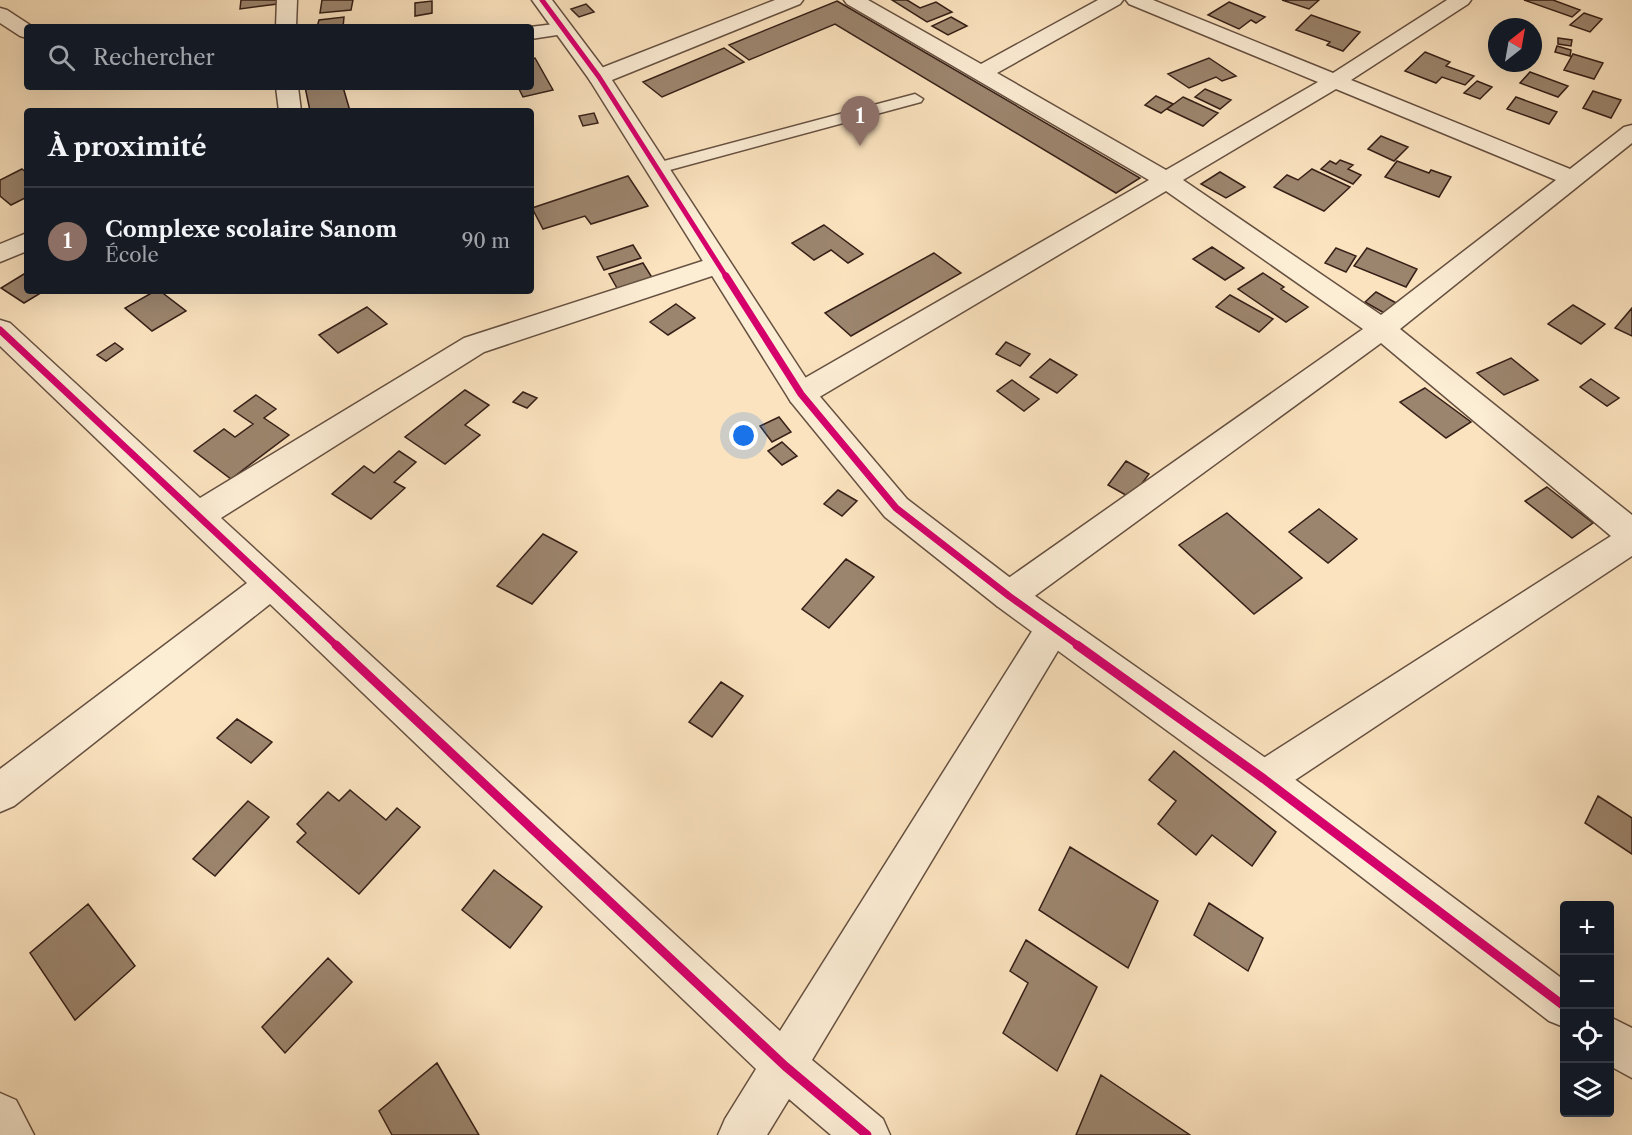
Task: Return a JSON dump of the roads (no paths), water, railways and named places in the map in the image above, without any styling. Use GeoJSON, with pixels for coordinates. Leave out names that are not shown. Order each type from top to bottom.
{"type":"FeatureCollection","features":[{"type":"Feature","properties":{"kind":"street"},"geometry":{"type":"LineString","coordinates":[[286,24],[287,0]]}},
{"type":"Feature","properties":{"kind":"street"},"geometry":{"type":"LineString","coordinates":[[542,0],[599,77],[655,169],[801,394],[896,508],[1053,628],[1264,779],[1560,1003]]}},
{"type":"Feature","properties":{"kind":"street"},"geometry":{"type":"LineString","coordinates":[[599,77],[793,0]]}},
{"type":"Feature","properties":{"kind":"street"},"geometry":{"type":"LineString","coordinates":[[854,0],[1165,179],[1382,329],[1632,534]]}},
{"type":"Feature","properties":{"kind":"street"},"geometry":{"type":"LineString","coordinates":[[981,73],[1113,0]]}},
{"type":"Feature","properties":{"kind":"street"},"geometry":{"type":"LineString","coordinates":[[1136,0],[1572,178]]}},
{"type":"Feature","properties":{"kind":"street"},"geometry":{"type":"LineString","coordinates":[[801,394],[1335,81],[1461,0]]}},
{"type":"Feature","properties":{"kind":"street"},"geometry":{"type":"LineString","coordinates":[[0,14],[24,30]]}},
{"type":"Feature","properties":{"kind":"street"},"geometry":{"type":"LineString","coordinates":[[534,33],[563,29]]}},
{"type":"Feature","properties":{"kind":"street"},"geometry":{"type":"LineString","coordinates":[[287,90],[290,108]]}},
{"type":"Feature","properties":{"kind":"street"},"geometry":{"type":"LineString","coordinates":[[1010,596],[1382,329],[1632,132]]}},
{"type":"Feature","properties":{"kind":"street"},"geometry":{"type":"LineString","coordinates":[[0,254],[24,243]]}},
{"type":"Feature","properties":{"kind":"street"},"geometry":{"type":"LineString","coordinates":[[198,516],[474,345],[718,265]]}},
{"type":"Feature","properties":{"kind":"street"},"geometry":{"type":"LineString","coordinates":[[0,330],[785,1066],[867,1135]]}},
{"type":"Feature","properties":{"kind":"street"},"geometry":{"type":"LineString","coordinates":[[1264,779],[1632,539]]}},
{"type":"Feature","properties":{"kind":"street"},"geometry":{"type":"LineString","coordinates":[[0,793],[271,584]]}},
{"type":"Feature","properties":{"kind":"street"},"geometry":{"type":"LineString","coordinates":[[741,1135],[1053,628]]}},
{"type":"Feature","properties":{"kind":"street"},"geometry":{"type":"LineString","coordinates":[[1614,1043],[1632,1056]]}},
{"type":"Feature","properties":{"kind":"street"},"geometry":{"type":"LineString","coordinates":[[0,1116],[11,1135]]}},
{"type":"Feature","properties":{"kind":"lane"},"geometry":{"type":"LineString","coordinates":[[655,169],[915,99]]}},
{"type":"Feature","properties":{"kind":"place","name":"Complexe scolaire Sanom"},"geometry":{"type":"Point","coordinates":[860,146]}}]}
